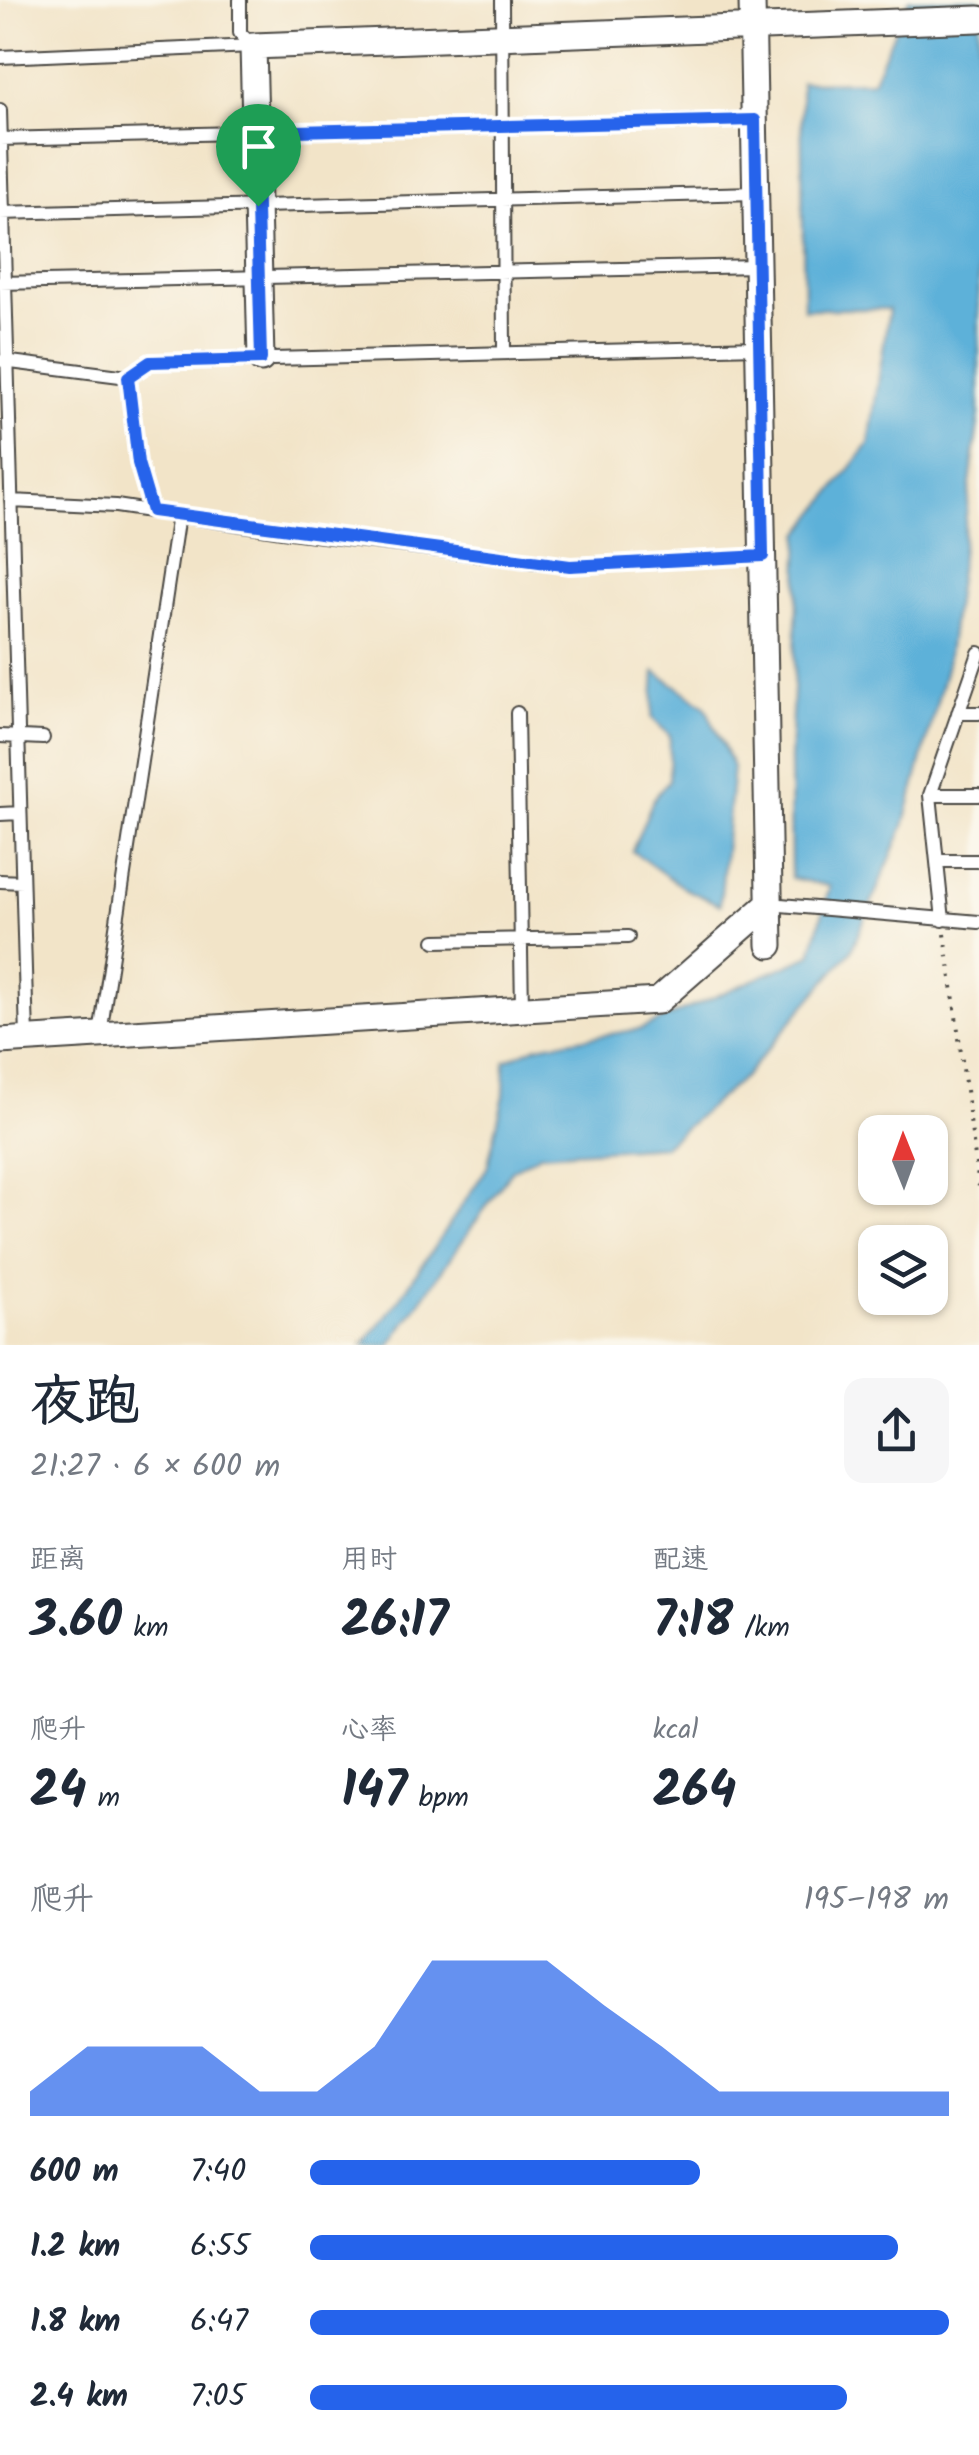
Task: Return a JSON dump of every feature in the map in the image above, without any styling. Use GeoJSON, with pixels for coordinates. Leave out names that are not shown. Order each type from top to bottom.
{"type":"FeatureCollection","features":[{"type":"Feature","properties":{"kind":"street"},"geometry":{"type":"LineString","coordinates":[[753,13],[770,945]]}},
{"type":"Feature","properties":{"kind":"street"},"geometry":{"type":"LineString","coordinates":[[261,359],[253,46],[502,36],[753,13],[979,20]]}},
{"type":"Feature","properties":{"kind":"street"},"geometry":{"type":"LineString","coordinates":[[0,1041],[658,1001],[769,904]]}},
{"type":"Feature","properties":{"kind":"lane"},"geometry":{"type":"LineString","coordinates":[[240,0],[240,33],[253,46]]}},
{"type":"Feature","properties":{"kind":"lane"},"geometry":{"type":"LineString","coordinates":[[502,0],[504,353]]}},
{"type":"Feature","properties":{"kind":"lane"},"geometry":{"type":"LineString","coordinates":[[0,56],[253,46]]}},
{"type":"Feature","properties":{"kind":"lane"},"geometry":{"type":"LineString","coordinates":[[0,110],[4,360],[11,501],[7,589],[16,666],[26,1038]]}},
{"type":"Feature","properties":{"kind":"lane"},"geometry":{"type":"LineString","coordinates":[[0,139],[755,120]]}},
{"type":"Feature","properties":{"kind":"lane"},"geometry":{"type":"LineString","coordinates":[[1,213],[756,193]]}},
{"type":"Feature","properties":{"kind":"lane"},"geometry":{"type":"LineString","coordinates":[[2,282],[757,266]]}},
{"type":"Feature","properties":{"kind":"lane"},"geometry":{"type":"LineString","coordinates":[[4,360],[128,377],[150,362],[759,347]]}},
{"type":"Feature","properties":{"kind":"lane"},"geometry":{"type":"LineString","coordinates":[[128,377],[138,463],[152,511]]}},
{"type":"Feature","properties":{"kind":"lane"},"geometry":{"type":"LineString","coordinates":[[11,501],[116,506],[570,566],[763,556]]}},
{"type":"Feature","properties":{"kind":"lane"},"geometry":{"type":"LineString","coordinates":[[100,1034],[178,515]]}},
{"type":"Feature","properties":{"kind":"lane"},"geometry":{"type":"LineString","coordinates":[[943,920],[930,795],[979,653]]}},
{"type":"Feature","properties":{"kind":"lane"},"geometry":{"type":"LineString","coordinates":[[0,665],[16,666]]}},
{"type":"Feature","properties":{"kind":"lane"},"geometry":{"type":"LineString","coordinates":[[516,713],[522,1009]]}},
{"type":"Feature","properties":{"kind":"lane"},"geometry":{"type":"LineString","coordinates":[[958,713],[979,713]]}},
{"type":"Feature","properties":{"kind":"lane"},"geometry":{"type":"LineString","coordinates":[[0,736],[42,738]]}},
{"type":"Feature","properties":{"kind":"lane"},"geometry":{"type":"LineString","coordinates":[[930,795],[979,794]]}},
{"type":"Feature","properties":{"kind":"lane"},"geometry":{"type":"LineString","coordinates":[[0,814],[20,813]]}},
{"type":"Feature","properties":{"kind":"lane"},"geometry":{"type":"LineString","coordinates":[[937,861],[979,861]]}},
{"type":"Feature","properties":{"kind":"lane"},"geometry":{"type":"LineString","coordinates":[[0,881],[22,882]]}},
{"type":"Feature","properties":{"kind":"lane"},"geometry":{"type":"LineString","coordinates":[[769,904],[979,922]]}},
{"type":"Feature","properties":{"kind":"lane"},"geometry":{"type":"LineString","coordinates":[[435,940],[628,937]]}},
{"type":"Feature","properties":{"kind":"path"},"geometry":{"type":"LineString","coordinates":[[943,920],[979,1187]]}},
{"type":"Feature","properties":{"kind":"water"},"geometry":{"type":"Polygon","coordinates":[[[909,0],[979,0],[979,415],[947,664],[904,826],[851,951],[745,1076],[664,1146],[540,1154],[511,1171],[390,1345],[363,1345],[396,1304],[487,1168],[504,1095],[505,1061],[537,1046],[641,1029],[811,955],[830,886],[791,878],[790,759],[800,534],[869,444],[889,309],[804,309],[801,82],[872,81],[909,0]]]}},
{"type":"Feature","properties":{"kind":"water"},"geometry":{"type":"Polygon","coordinates":[[[655,671],[705,706],[733,767],[720,905],[685,889],[632,851],[653,800],[669,780],[670,736],[652,718],[655,671]]]}},
{"type":"Feature","properties":{"kind":"route"},"geometry":{"type":"LineString","coordinates":[[755,120],[763,556],[570,566],[152,511],[138,463],[128,377],[150,362],[261,359],[258,206],[255,132],[755,120]]}}]}
